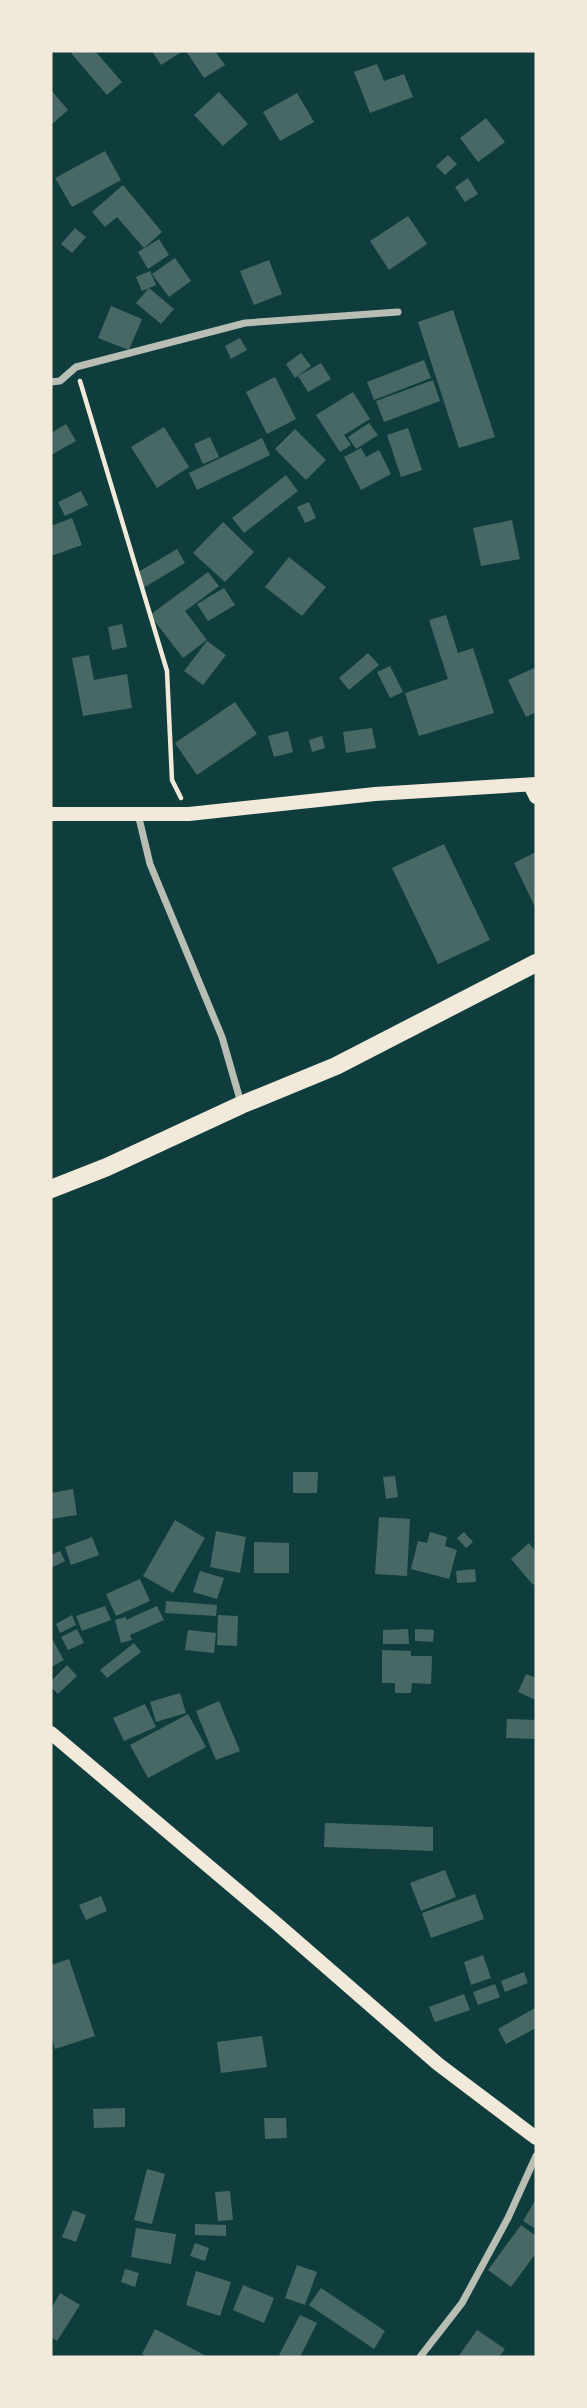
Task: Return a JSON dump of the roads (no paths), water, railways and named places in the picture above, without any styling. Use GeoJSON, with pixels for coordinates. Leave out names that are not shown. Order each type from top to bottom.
{"type":"FeatureCollection","features":[{"type":"Feature","properties":{"kind":"main road"},"geometry":{"type":"LineString","coordinates":[[51,814],[189,814],[375,794],[534,789]]}},
{"type":"Feature","properties":{"kind":"main road"},"geometry":{"type":"LineString","coordinates":[[51,1189],[336,1066],[536,962]]}},
{"type":"Feature","properties":{"kind":"main road"},"geometry":{"type":"LineString","coordinates":[[51,1733],[438,2064],[536,2138]]}},
{"type":"Feature","properties":{"kind":"street"},"geometry":{"type":"LineString","coordinates":[[51,382],[60,381],[76,367],[245,323],[398,312]]}},
{"type":"Feature","properties":{"kind":"street"},"geometry":{"type":"LineString","coordinates":[[138,814],[150,864],[222,1037],[241,1105]]}},
{"type":"Feature","properties":{"kind":"street"},"geometry":{"type":"LineString","coordinates":[[420,2357],[462,2302],[508,2218],[536,2157]]}}]}
